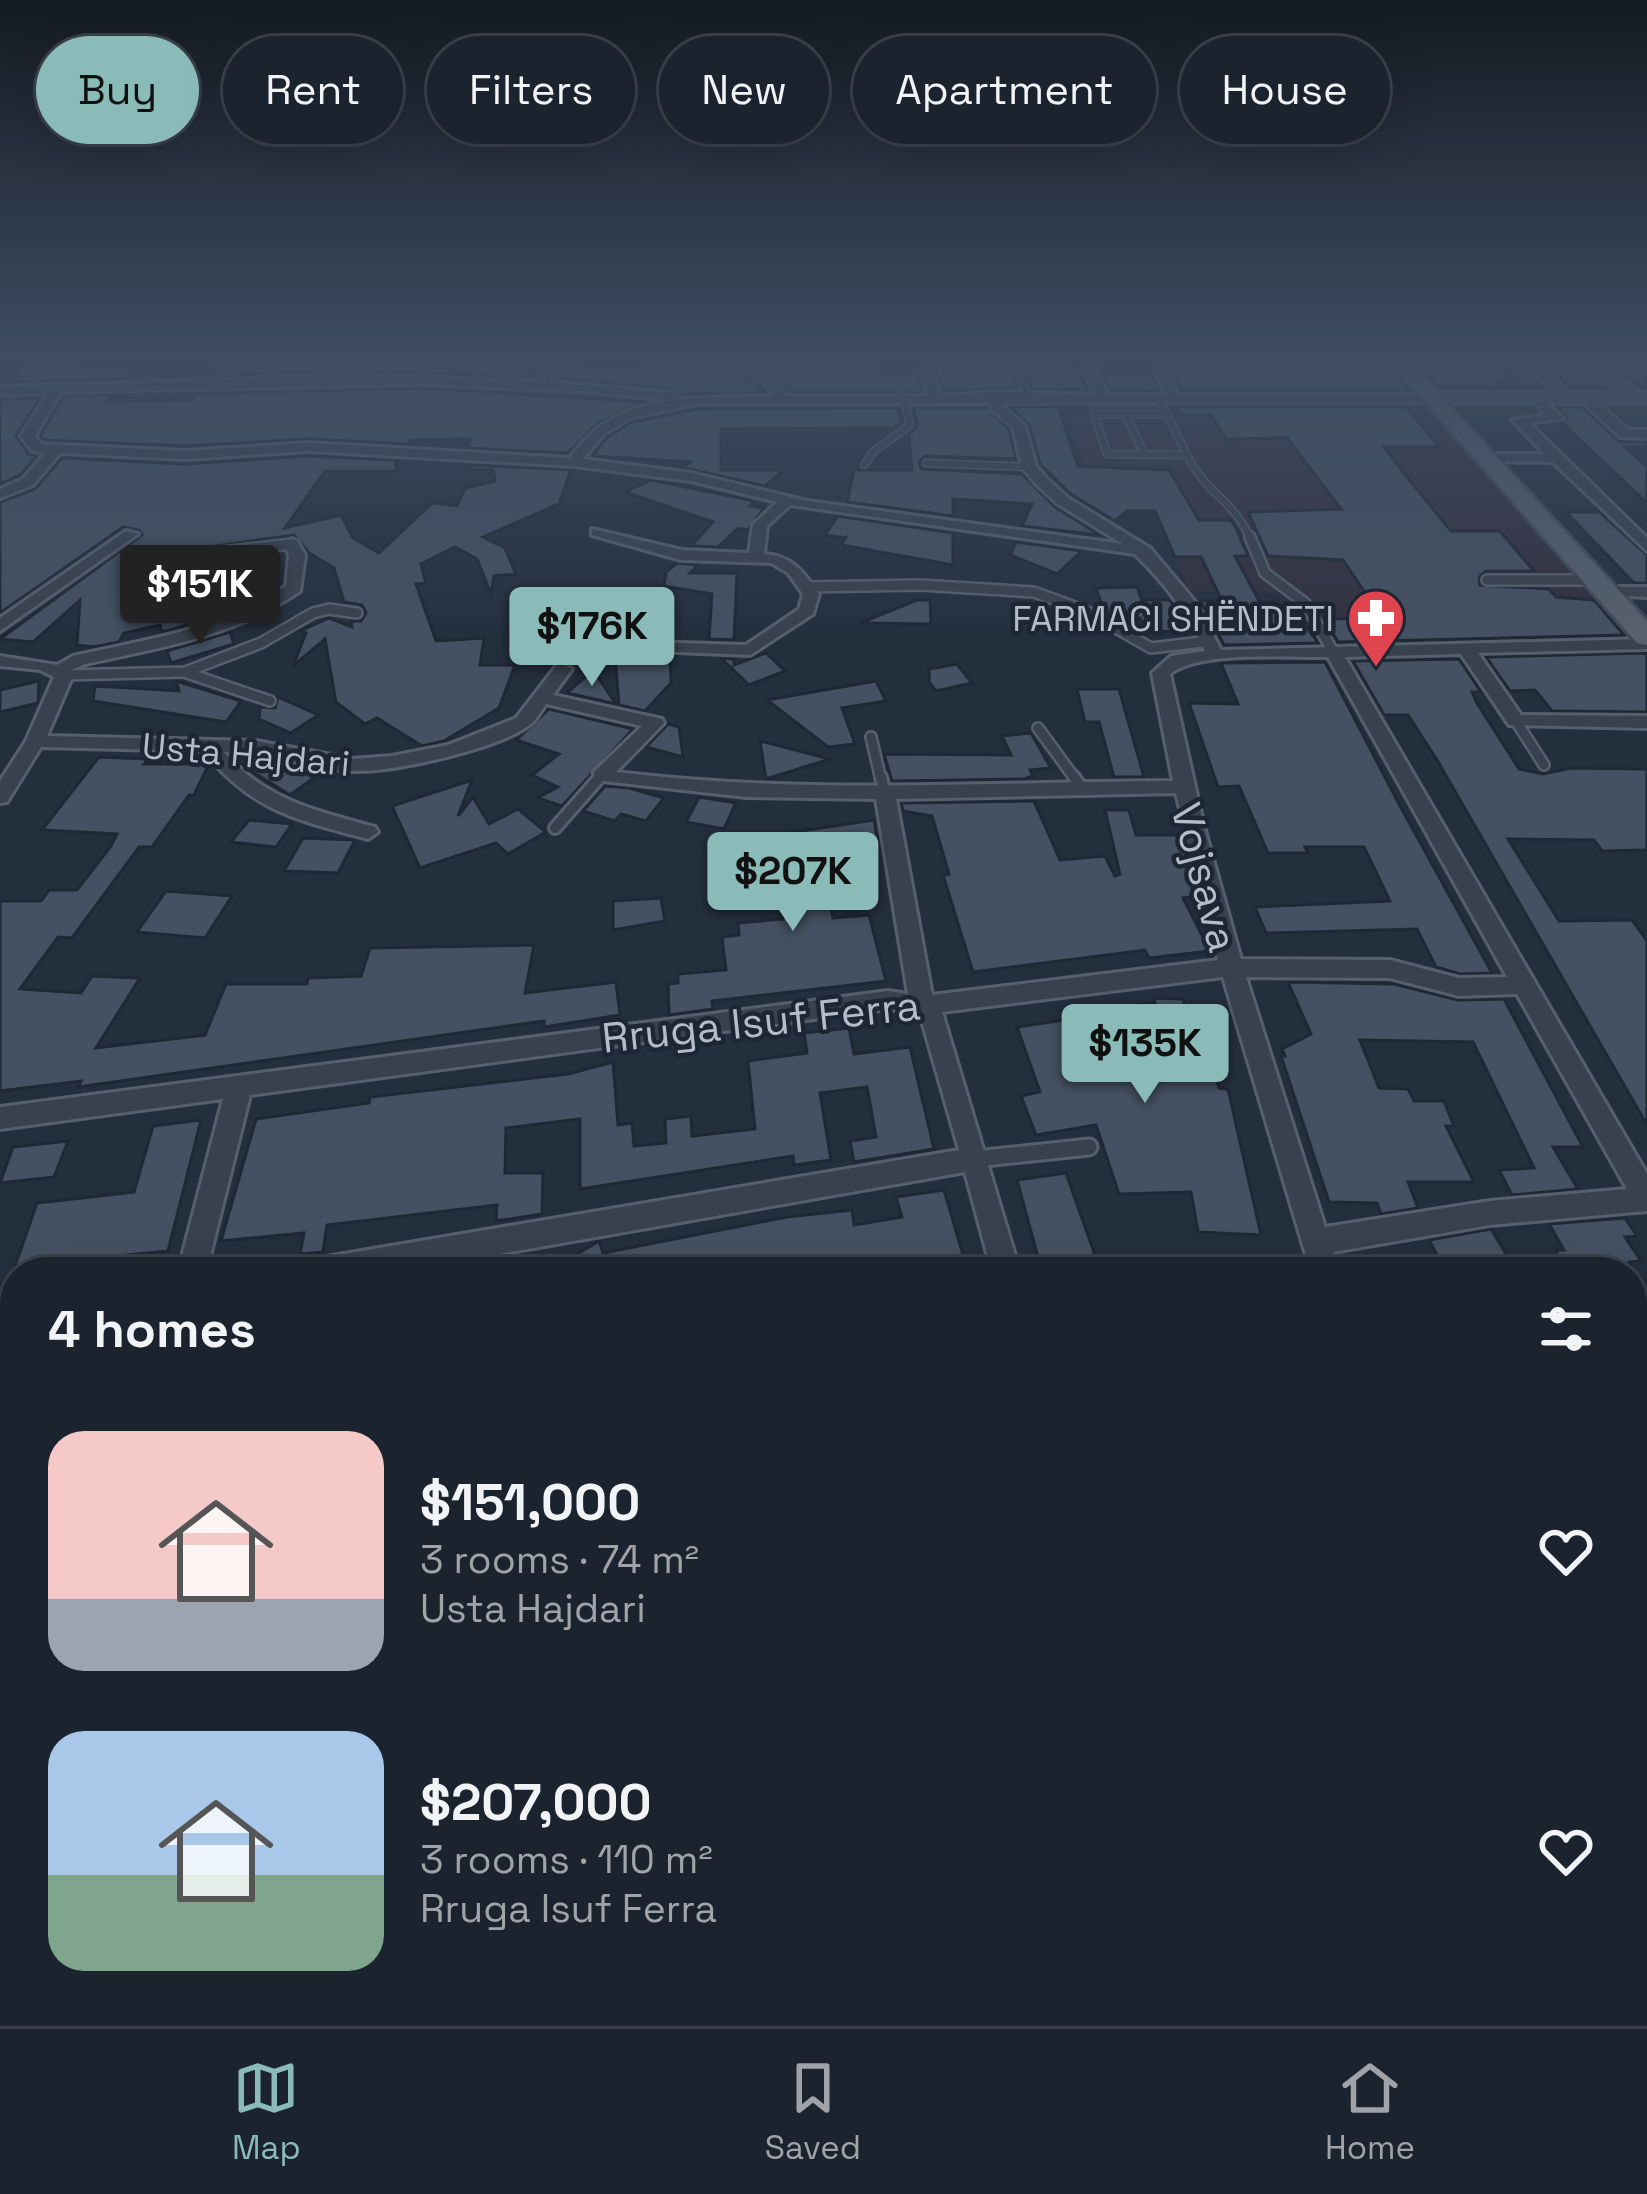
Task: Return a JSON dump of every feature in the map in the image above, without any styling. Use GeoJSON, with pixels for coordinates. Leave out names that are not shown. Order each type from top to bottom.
{"type":"FeatureCollection","features":[{"type":"Feature","properties":{"kind":"main road"},"geometry":{"type":"LineString","coordinates":[[1474,450],[1647,640]]}},
{"type":"Feature","properties":{"kind":"street"},"geometry":{"type":"LineString","coordinates":[[51,450],[185,455],[270,450]]}},
{"type":"Feature","properties":{"kind":"street"},"geometry":{"type":"LineString","coordinates":[[0,494],[28,482],[55,450]]}},
{"type":"Feature","properties":{"kind":"street"},"geometry":{"type":"LineString","coordinates":[[351,450],[574,463],[691,477],[787,500],[1144,551]]}},
{"type":"Feature","properties":{"kind":"street"},"geometry":{"type":"LineString","coordinates":[[574,463],[582,450]]}},
{"type":"Feature","properties":{"kind":"street"},"geometry":{"type":"LineString","coordinates":[[1025,450],[1029,466],[1063,501],[1121,532],[1144,551],[1191,607],[1213,648],[1335,655],[1647,640]]}},
{"type":"Feature","properties":{"kind":"street"},"geometry":{"type":"LineString","coordinates":[[1549,450],[1647,546]]}},
{"type":"Feature","properties":{"kind":"street"},"geometry":{"type":"LineString","coordinates":[[1481,458],[1558,458]]}},
{"type":"Feature","properties":{"kind":"street"},"geometry":{"type":"LineString","coordinates":[[756,558],[760,525],[787,500]]}},
{"type":"Feature","properties":{"kind":"street"},"geometry":{"type":"LineString","coordinates":[[597,532],[681,555],[786,564],[811,594],[807,611],[749,650],[652,646]]}},
{"type":"Feature","properties":{"kind":"street"},"geometry":{"type":"LineString","coordinates":[[0,626],[131,534]]}},
{"type":"Feature","properties":{"kind":"street"},"geometry":{"type":"LineString","coordinates":[[0,797],[35,741],[62,672],[79,660],[252,613],[284,597],[295,588],[297,555],[292,544]]}},
{"type":"Feature","properties":{"kind":"street"},"geometry":{"type":"LineString","coordinates":[[1601,586],[1647,592]]}},
{"type":"Feature","properties":{"kind":"street"},"geometry":{"type":"LineString","coordinates":[[1465,647],[1516,721],[1647,722]]}},
{"type":"Feature","properties":{"kind":"street","name":"Vojsava"},"geometry":{"type":"LineString","coordinates":[[1213,648],[1177,660],[1160,673],[1181,788],[1228,968],[1320,1257]]}},
{"type":"Feature","properties":{"kind":"street"},"geometry":{"type":"LineString","coordinates":[[1316,1242],[1646,1193],[1335,655]]}},
{"type":"Feature","properties":{"kind":"street"},"geometry":{"type":"LineString","coordinates":[[0,661],[62,672]]}},
{"type":"Feature","properties":{"kind":"street","name":"Usta Hajdari"},"geometry":{"type":"LineString","coordinates":[[35,741],[256,747],[352,765],[392,762],[454,750],[523,722],[562,669]]}},
{"type":"Feature","properties":{"kind":"street"},"geometry":{"type":"LineString","coordinates":[[542,698],[655,722],[601,776]]}},
{"type":"Feature","properties":{"kind":"street"},"geometry":{"type":"LineString","coordinates":[[210,747],[251,794],[272,805],[368,832]]}},
{"type":"Feature","properties":{"kind":"street"},"geometry":{"type":"LineString","coordinates":[[601,776],[681,788],[885,795],[1181,788]]}},
{"type":"Feature","properties":{"kind":"street"},"geometry":{"type":"LineString","coordinates":[[885,795],[922,1005],[933,1017],[942,1043],[1002,1257]]}},
{"type":"Feature","properties":{"kind":"street","name":"Rruga Isuf Ferra"},"geometry":{"type":"LineString","coordinates":[[0,1118],[888,1000],[922,1005],[1228,968],[1390,969],[1460,987],[1523,985]]}},
{"type":"Feature","properties":{"kind":"street"},"geometry":{"type":"LineString","coordinates":[[196,1257],[239,1087]]}},
{"type":"Feature","properties":{"kind":"street"},"geometry":{"type":"LineString","coordinates":[[407,1257],[975,1159]]}},
{"type":"Feature","properties":{"kind":"lane"},"geometry":{"type":"LineString","coordinates":[[864,465],[874,450]]}},
{"type":"Feature","properties":{"kind":"lane"},"geometry":{"type":"LineString","coordinates":[[1106,450],[1107,454],[1187,455]]}},
{"type":"Feature","properties":{"kind":"lane"},"geometry":{"type":"LineString","coordinates":[[1142,450],[1144,454]]}},
{"type":"Feature","properties":{"kind":"lane"},"geometry":{"type":"LineString","coordinates":[[1184,450],[1201,483],[1238,511],[1265,573],[1306,603],[1335,655]]}},
{"type":"Feature","properties":{"kind":"lane"},"geometry":{"type":"LineString","coordinates":[[926,463],[1029,466]]}},
{"type":"Feature","properties":{"kind":"lane"},"geometry":{"type":"LineString","coordinates":[[214,553],[292,544]]}},
{"type":"Feature","properties":{"kind":"lane"},"geometry":{"type":"LineString","coordinates":[[1487,580],[1601,586]]}},
{"type":"Feature","properties":{"kind":"lane"},"geometry":{"type":"LineString","coordinates":[[806,587],[920,585],[1034,592],[1086,611],[1151,648],[1213,648]]}},
{"type":"Feature","properties":{"kind":"lane"},"geometry":{"type":"LineString","coordinates":[[185,672],[262,643],[313,613],[329,609],[357,613]]}},
{"type":"Feature","properties":{"kind":"lane"},"geometry":{"type":"LineString","coordinates":[[62,672],[185,672],[270,701]]}},
{"type":"Feature","properties":{"kind":"lane"},"geometry":{"type":"LineString","coordinates":[[1516,721],[1544,765]]}},
{"type":"Feature","properties":{"kind":"lane"},"geometry":{"type":"LineString","coordinates":[[1038,728],[1081,788]]}},
{"type":"Feature","properties":{"kind":"lane"},"geometry":{"type":"LineString","coordinates":[[871,737],[885,795]]}},
{"type":"Feature","properties":{"kind":"lane"},"geometry":{"type":"LineString","coordinates":[[555,828],[601,776]]}},
{"type":"Feature","properties":{"kind":"lane"},"geometry":{"type":"LineString","coordinates":[[975,1159],[1089,1147]]}},
{"type":"Feature","properties":{"kind":"path"},"geometry":{"type":"LineString","coordinates":[[691,477],[708,450]]}},
{"type":"Feature","properties":{"kind":"shaded area"},"geometry":{"type":"Polygon","coordinates":[[[1079,450],[1464,450],[1630,639],[1326,654],[1292,593],[1189,592],[1142,481],[1090,480],[1079,450]]]}},
{"type":"Feature","properties":{"kind":"building"},"geometry":{"type":"Polygon","coordinates":[[[0,450],[25,450],[37,456],[20,475],[0,484],[0,450]]]}},
{"type":"Feature","properties":{"kind":"building"},"geometry":{"type":"Polygon","coordinates":[[[498,450],[571,450],[568,453],[498,450]]]}},
{"type":"Feature","properties":{"kind":"building"},"geometry":{"type":"Polygon","coordinates":[[[597,450],[721,450],[721,470],[784,470],[765,486],[680,467],[692,462],[592,456],[597,450]]]}},
{"type":"Feature","properties":{"kind":"building"},"geometry":{"type":"Polygon","coordinates":[[[910,450],[1014,450],[1016,459],[925,456],[919,462],[921,469],[1022,474],[1055,507],[1100,535],[1022,526],[1032,504],[953,499],[953,516],[847,502],[854,470],[912,470],[910,450]]]}},
{"type":"Feature","properties":{"kind":"building"},"geometry":{"type":"Polygon","coordinates":[[[1036,450],[1073,450],[1078,466],[1169,470],[1199,520],[1231,520],[1248,556],[1235,556],[1263,608],[1294,608],[1318,643],[1224,645],[1200,601],[1222,601],[1201,557],[1175,557],[1155,511],[1127,511],[1115,521],[1071,494],[1040,464],[1036,450]]]}},
{"type":"Feature","properties":{"kind":"building"},"geometry":{"type":"Polygon","coordinates":[[[1296,450],[1386,450],[1451,531],[1500,531],[1534,571],[1486,571],[1479,577],[1480,585],[1549,589],[1556,597],[1594,600],[1624,635],[1338,642],[1324,619],[1382,618],[1343,560],[1268,556],[1248,512],[1341,509],[1296,450]]]}},
{"type":"Feature","properties":{"kind":"building"},"geometry":{"type":"Polygon","coordinates":[[[1590,450],[1628,450],[1647,467],[1647,503],[1590,450]]]}},
{"type":"Feature","properties":{"kind":"building"},"geometry":{"type":"Polygon","coordinates":[[[309,456],[395,460],[397,471],[325,471],[285,528],[341,515],[353,538],[379,553],[432,503],[457,506],[465,488],[495,481],[493,469],[468,470],[473,465],[571,470],[559,504],[483,537],[505,548],[516,574],[494,576],[491,594],[477,559],[455,547],[421,564],[426,583],[416,584],[436,641],[484,638],[480,665],[515,665],[499,708],[444,741],[422,746],[377,718],[365,724],[336,702],[325,639],[293,666],[306,633],[300,631],[329,618],[352,627],[351,621],[361,621],[366,613],[362,605],[344,602],[334,568],[309,553],[294,535],[208,547],[205,555],[212,562],[247,558],[255,599],[243,605],[217,594],[224,613],[209,619],[162,632],[160,625],[124,633],[119,642],[94,647],[77,645],[80,600],[33,642],[0,639],[142,535],[123,527],[0,613],[0,502],[35,489],[62,458],[185,464],[309,456]]]}},
{"type":"Feature","properties":{"kind":"building"},"geometry":{"type":"Polygon","coordinates":[[[651,480],[749,500],[754,502],[750,506],[764,508],[748,530],[738,528],[718,547],[691,546],[713,522],[625,492],[651,480]]]}},
{"type":"Feature","properties":{"kind":"building"},"geometry":{"type":"Polygon","coordinates":[[[1566,512],[1599,512],[1647,555],[1647,583],[1634,583],[1566,512]]]}},
{"type":"Feature","properties":{"kind":"building"},"geometry":{"type":"Polygon","coordinates":[[[838,516],[953,533],[953,565],[841,545],[846,538],[825,535],[838,516]]]}},
{"type":"Feature","properties":{"kind":"building"},"geometry":{"type":"Polygon","coordinates":[[[1016,542],[1082,551],[1057,574],[1010,555],[1016,542]]]}},
{"type":"Feature","properties":{"kind":"building"},"geometry":{"type":"Polygon","coordinates":[[[677,563],[698,565],[690,573],[737,573],[734,640],[709,639],[712,594],[664,586],[666,572],[677,563]]]}},
{"type":"Feature","properties":{"kind":"building"},"geometry":{"type":"Polygon","coordinates":[[[1137,587],[1142,600],[1170,600],[1189,631],[1145,632],[1140,618],[1117,618],[1104,611],[1096,588],[1137,587]]]}},
{"type":"Feature","properties":{"kind":"building"},"geometry":{"type":"Polygon","coordinates":[[[661,593],[667,638],[643,639],[641,650],[670,656],[671,683],[645,711],[619,705],[611,606],[661,593]]]}},
{"type":"Feature","properties":{"kind":"building"},"geometry":{"type":"Polygon","coordinates":[[[917,600],[930,600],[931,624],[860,623],[917,600]]]}},
{"type":"Feature","properties":{"kind":"building"},"geometry":{"type":"Polygon","coordinates":[[[230,632],[234,644],[171,663],[167,651],[230,632]]]}},
{"type":"Feature","properties":{"kind":"building"},"geometry":{"type":"Polygon","coordinates":[[[766,653],[785,671],[749,685],[721,658],[734,659],[734,665],[766,653]]]}},
{"type":"Feature","properties":{"kind":"building"},"geometry":{"type":"Polygon","coordinates":[[[1647,653],[1647,712],[1552,711],[1535,690],[1510,691],[1486,657],[1647,653]]]}},
{"type":"Feature","properties":{"kind":"building"},"geometry":{"type":"Polygon","coordinates":[[[1459,659],[1481,692],[1472,692],[1477,703],[1519,769],[1543,774],[1571,768],[1647,769],[1647,850],[1602,851],[1594,840],[1508,839],[1559,921],[1632,920],[1647,941],[1647,1125],[1437,760],[1408,715],[1384,715],[1353,661],[1459,659]]]}},
{"type":"Feature","properties":{"kind":"building"},"geometry":{"type":"Polygon","coordinates":[[[1325,662],[1492,973],[1460,974],[1436,967],[1417,929],[1266,933],[1255,907],[1390,901],[1364,847],[1305,847],[1308,853],[1268,853],[1239,786],[1218,787],[1189,703],[1238,704],[1221,663],[1325,662]]]}},
{"type":"Feature","properties":{"kind":"building"},"geometry":{"type":"Polygon","coordinates":[[[957,664],[972,683],[936,691],[929,682],[929,669],[957,664]]]}},
{"type":"Feature","properties":{"kind":"building"},"geometry":{"type":"Polygon","coordinates":[[[593,670],[616,704],[567,693],[593,670]]]}},
{"type":"Feature","properties":{"kind":"building"},"geometry":{"type":"Polygon","coordinates":[[[39,681],[38,703],[0,712],[0,690],[39,681]]]}},
{"type":"Feature","properties":{"kind":"building"},"geometry":{"type":"Polygon","coordinates":[[[176,681],[241,701],[226,722],[93,701],[95,686],[179,691],[176,681]]]}},
{"type":"Feature","properties":{"kind":"building"},"geometry":{"type":"Polygon","coordinates":[[[876,681],[886,701],[842,708],[855,744],[828,747],[767,700],[876,681]]]}},
{"type":"Feature","properties":{"kind":"building"},"geometry":{"type":"Polygon","coordinates":[[[1077,689],[1119,689],[1144,777],[1114,777],[1099,722],[1085,722],[1077,689]]]}},
{"type":"Feature","properties":{"kind":"building"},"geometry":{"type":"Polygon","coordinates":[[[278,697],[318,715],[291,733],[259,719],[260,707],[275,708],[278,697]]]}},
{"type":"Feature","properties":{"kind":"building"},"geometry":{"type":"Polygon","coordinates":[[[549,709],[633,729],[562,806],[537,798],[558,787],[532,775],[559,754],[516,740],[549,709]]]}},
{"type":"Feature","properties":{"kind":"building"},"geometry":{"type":"Polygon","coordinates":[[[668,724],[679,727],[683,757],[646,747],[668,724]]]}},
{"type":"Feature","properties":{"kind":"building"},"geometry":{"type":"Polygon","coordinates":[[[1031,733],[1051,768],[1030,770],[1033,776],[1024,779],[892,781],[884,754],[1011,755],[1002,736],[1031,733]]]}},
{"type":"Feature","properties":{"kind":"building"},"geometry":{"type":"Polygon","coordinates":[[[760,741],[830,759],[766,779],[760,741]]]}},
{"type":"Feature","properties":{"kind":"building"},"geometry":{"type":"Polygon","coordinates":[[[99,757],[148,759],[144,764],[209,764],[194,795],[189,795],[152,847],[139,847],[72,938],[58,937],[20,989],[81,993],[92,976],[140,978],[96,1048],[205,1035],[226,984],[307,984],[308,978],[361,976],[370,948],[534,945],[525,993],[616,982],[620,1015],[544,1027],[544,1021],[78,1087],[81,1081],[0,1091],[0,901],[41,901],[49,890],[77,890],[111,846],[117,834],[42,830],[99,757]]]}},
{"type":"Feature","properties":{"kind":"building"},"geometry":{"type":"Polygon","coordinates":[[[278,764],[318,775],[290,795],[248,769],[278,764]]]}},
{"type":"Feature","properties":{"kind":"building"},"geometry":{"type":"Polygon","coordinates":[[[472,780],[458,816],[473,797],[489,824],[518,809],[546,832],[508,854],[496,843],[420,868],[392,806],[472,780]]]}},
{"type":"Feature","properties":{"kind":"building"},"geometry":{"type":"Polygon","coordinates":[[[605,786],[664,798],[646,821],[621,814],[615,821],[583,811],[605,786]]]}},
{"type":"Feature","properties":{"kind":"building"},"geometry":{"type":"Polygon","coordinates":[[[699,797],[736,803],[724,829],[686,822],[699,797]]]}},
{"type":"Feature","properties":{"kind":"building"},"geometry":{"type":"Polygon","coordinates":[[[1034,801],[1060,860],[1105,856],[1115,876],[1120,874],[1105,810],[1129,810],[1136,835],[1181,835],[1197,896],[1183,898],[1210,951],[1149,958],[1145,950],[973,972],[943,875],[949,874],[932,816],[903,811],[901,803],[1034,801]]]}},
{"type":"Feature","properties":{"kind":"building"},"geometry":{"type":"Polygon","coordinates":[[[249,820],[292,824],[276,847],[231,842],[249,820]]]}},
{"type":"Feature","properties":{"kind":"building"},"geometry":{"type":"Polygon","coordinates":[[[874,820],[879,848],[807,857],[816,904],[830,903],[833,918],[869,915],[886,981],[712,1001],[713,1009],[669,1015],[668,984],[678,983],[678,974],[726,970],[722,937],[739,935],[738,923],[783,919],[774,835],[874,820]]]}},
{"type":"Feature","properties":{"kind":"building"},"geometry":{"type":"Polygon","coordinates":[[[303,838],[355,840],[338,873],[284,871],[303,838]]]}},
{"type":"Feature","properties":{"kind":"building"},"geometry":{"type":"Polygon","coordinates":[[[166,891],[232,896],[205,938],[137,932],[166,891]]]}},
{"type":"Feature","properties":{"kind":"building"},"geometry":{"type":"Polygon","coordinates":[[[661,898],[665,921],[613,930],[613,901],[661,898]]]}},
{"type":"Feature","properties":{"kind":"building"},"geometry":{"type":"Polygon","coordinates":[[[1288,982],[1394,984],[1458,1000],[1504,999],[1583,1147],[1553,1147],[1578,1189],[1512,1195],[1499,1170],[1534,1168],[1473,1042],[1360,1040],[1379,1088],[1408,1089],[1414,1101],[1444,1101],[1454,1126],[1446,1126],[1474,1182],[1408,1182],[1418,1208],[1381,1214],[1377,1203],[1329,1202],[1281,1056],[1285,1056],[1282,1049],[1311,1034],[1288,982]]]}},
{"type":"Feature","properties":{"kind":"building"},"geometry":{"type":"Polygon","coordinates":[[[1154,998],[1183,999],[1196,1058],[1210,1058],[1219,1088],[1228,1089],[1261,1235],[1198,1232],[1191,1192],[1119,1194],[1096,1125],[1036,1135],[1021,1096],[1040,1092],[1017,1027],[1071,1019],[1069,1013],[1155,1003],[1154,998]]]}},
{"type":"Feature","properties":{"kind":"building"},"geometry":{"type":"Polygon","coordinates":[[[849,1028],[854,1054],[910,1047],[934,1149],[854,1162],[850,1141],[876,1137],[867,1087],[820,1093],[831,1160],[794,1165],[793,1156],[580,1189],[580,1119],[506,1128],[505,1173],[543,1173],[542,1214],[496,1221],[497,1205],[327,1225],[323,1252],[300,1254],[304,1233],[221,1241],[256,1119],[369,1103],[370,1097],[568,1074],[613,1062],[618,1125],[632,1123],[634,1146],[666,1143],[665,1119],[691,1116],[692,1136],[755,1129],[748,1061],[807,1053],[804,1033],[849,1028]]]}},
{"type":"Feature","properties":{"kind":"building"},"geometry":{"type":"Polygon","coordinates":[[[201,1120],[168,1251],[18,1257],[37,1203],[134,1192],[153,1126],[201,1120]]]}},
{"type":"Feature","properties":{"kind":"building"},"geometry":{"type":"Polygon","coordinates":[[[68,1141],[54,1177],[0,1183],[13,1147],[68,1141]]]}},
{"type":"Feature","properties":{"kind":"building"},"geometry":{"type":"Polygon","coordinates":[[[1066,1173],[1096,1257],[1038,1257],[1017,1180],[1066,1173]]]}},
{"type":"Feature","properties":{"kind":"building"},"geometry":{"type":"Polygon","coordinates":[[[944,1190],[964,1257],[572,1257],[599,1241],[603,1253],[787,1217],[852,1210],[854,1225],[902,1217],[896,1197],[944,1190]]]}},
{"type":"Feature","properties":{"kind":"building"},"geometry":{"type":"Polygon","coordinates":[[[1625,1218],[1637,1236],[1625,1237],[1638,1257],[1559,1257],[1555,1250],[1564,1250],[1549,1224],[1625,1218]]]}},
{"type":"Feature","properties":{"kind":"building"},"geometry":{"type":"Polygon","coordinates":[[[1491,1229],[1508,1257],[1438,1257],[1429,1240],[1491,1229]]]}},
{"type":"Feature","properties":{"kind":"place","name":"FARMACI SHËNDETI"},"geometry":{"type":"Point","coordinates":[1376,669]}}]}
